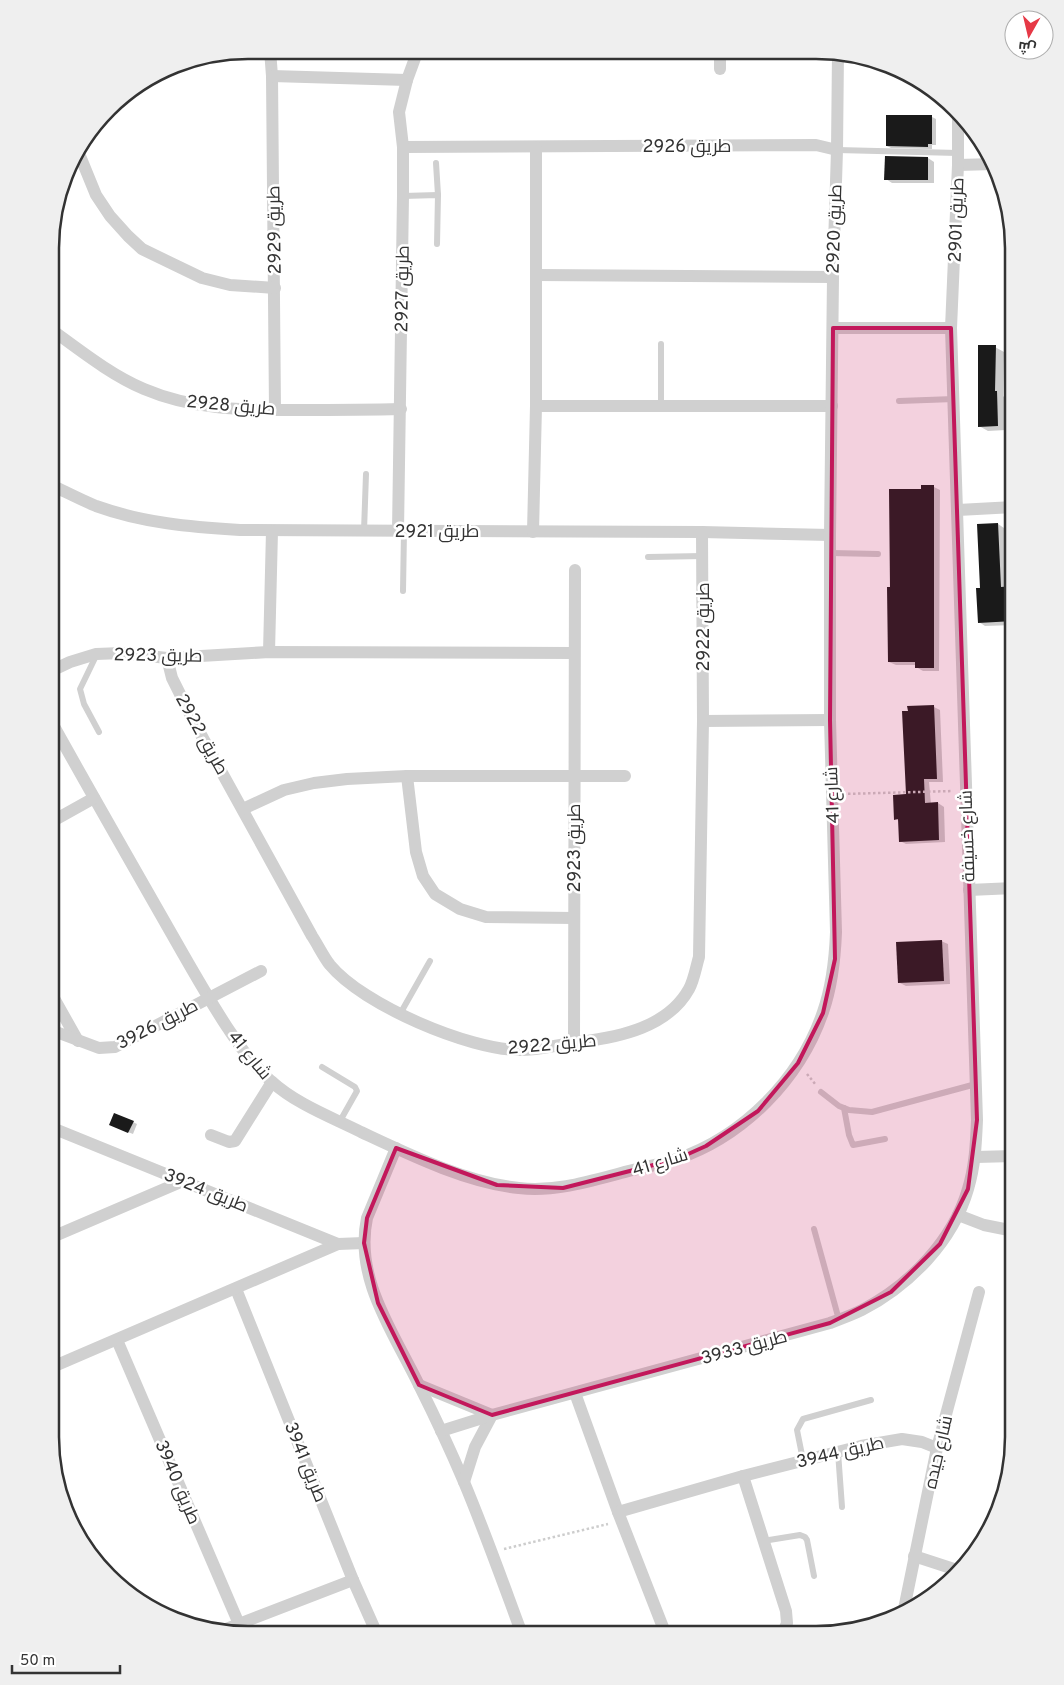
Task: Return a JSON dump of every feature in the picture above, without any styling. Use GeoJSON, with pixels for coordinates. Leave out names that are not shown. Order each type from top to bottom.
{"type":"FeatureCollection","features":[{"type":"Feature","properties":{"kind":"street","name":"طريق 2929"},"geometry":{"type":"LineString","coordinates":[[271,59],[275,410]]}},
{"type":"Feature","properties":{"kind":"street","name":"طريق 2927"},"geometry":{"type":"LineString","coordinates":[[401,531],[403,147],[399,112],[415,59]]}},
{"type":"Feature","properties":{"kind":"street"},"geometry":{"type":"LineString","coordinates":[[720,59],[720,69]]}},
{"type":"Feature","properties":{"kind":"street","name":"طريق 2920"},"geometry":{"type":"LineString","coordinates":[[832,406],[838,60]]}},
{"type":"Feature","properties":{"kind":"street"},"geometry":{"type":"LineString","coordinates":[[272,76],[407,80]]}},
{"type":"Feature","properties":{"kind":"street","name":"طريق 2901"},"geometry":{"type":"LineString","coordinates":[[958,123],[951,328],[958,510]]}},
{"type":"Feature","properties":{"kind":"street","name":"طريق 2926"},"geometry":{"type":"LineString","coordinates":[[403,147],[816,145],[837,150]]}},
{"type":"Feature","properties":{"kind":"street"},"geometry":{"type":"LineString","coordinates":[[534,532],[536,147]]}},
{"type":"Feature","properties":{"kind":"street"},"geometry":{"type":"LineString","coordinates":[[81,158],[96,195],[110,216],[142,249],[202,278],[230,285],[275,288]]}},
{"type":"Feature","properties":{"kind":"street"},"geometry":{"type":"LineString","coordinates":[[958,159],[985,163]]}},
{"type":"Feature","properties":{"kind":"street"},"geometry":{"type":"LineString","coordinates":[[536,275],[833,277]]}},
{"type":"Feature","properties":{"kind":"street"},"geometry":{"type":"LineString","coordinates":[[832,328],[951,328]]}},
{"type":"Feature","properties":{"kind":"street","name":"طريق 2928"},"geometry":{"type":"LineString","coordinates":[[59,335],[117,375],[158,395],[188,404],[225,409],[401,410]]}},
{"type":"Feature","properties":{"kind":"street"},"geometry":{"type":"LineString","coordinates":[[536,406],[832,406]]}},
{"type":"Feature","properties":{"kind":"street","name":"شارع 41"},"geometry":{"type":"LineString","coordinates":[[59,735],[208,998],[255,1066],[272,1082],[297,1100],[396,1148],[454,1172],[497,1185],[519,1188],[563,1188],[677,1159],[706,1146],[733,1130],[758,1111],[780,1088],[812,1039],[823,1013],[830,986],[835,959],[836,932],[830,720],[832,406]]}},
{"type":"Feature","properties":{"kind":"street","name":"طريق 2921"},"geometry":{"type":"LineString","coordinates":[[59,489],[95,506],[136,518],[201,528],[272,531],[702,532],[830,535]]}},
{"type":"Feature","properties":{"kind":"street"},"geometry":{"type":"LineString","coordinates":[[958,510],[1005,507]]}},
{"type":"Feature","properties":{"kind":"street","name":"شارع خسيفة"},"geometry":{"type":"LineString","coordinates":[[958,510],[977,1120],[976,1157],[968,1189],[958,1215]]}},
{"type":"Feature","properties":{"kind":"street"},"geometry":{"type":"LineString","coordinates":[[269,652],[272,531]]}},
{"type":"Feature","properties":{"kind":"street","name":"طريق 2922"},"geometry":{"type":"LineString","coordinates":[[167,658],[172,678],[330,965],[349,983],[375,1001],[400,1014],[456,1038],[491,1048],[521,1050],[605,1039],[661,1019],[678,1005],[690,988],[699,957],[703,721],[702,532]]}},
{"type":"Feature","properties":{"kind":"street","name":"طريق 2923"},"geometry":{"type":"LineString","coordinates":[[574,1043],[575,570]]}},
{"type":"Feature","properties":{"kind":"street","name":"طريق 2923"},"geometry":{"type":"LineString","coordinates":[[59,667],[96,654],[122,653],[167,658],[269,652],[574,653]]}},
{"type":"Feature","properties":{"kind":"street"},"geometry":{"type":"LineString","coordinates":[[703,721],[830,720]]}},
{"type":"Feature","properties":{"kind":"street"},"geometry":{"type":"LineString","coordinates":[[408,776],[416,852],[424,876],[435,894],[460,909],[486,917],[574,918]]}},
{"type":"Feature","properties":{"kind":"street"},"geometry":{"type":"LineString","coordinates":[[243,809],[284,790],[314,783],[347,779],[408,776],[625,776]]}},
{"type":"Feature","properties":{"kind":"street"},"geometry":{"type":"LineString","coordinates":[[59,818],[94,798]]}},
{"type":"Feature","properties":{"kind":"street"},"geometry":{"type":"LineString","coordinates":[[969,890],[1005,888]]}},
{"type":"Feature","properties":{"kind":"street","name":"طريق 3926"},"geometry":{"type":"LineString","coordinates":[[59,1034],[99,1048],[115,1047],[261,971]]}},
{"type":"Feature","properties":{"kind":"street"},"geometry":{"type":"LineString","coordinates":[[59,1007],[78,1041]]}},
{"type":"Feature","properties":{"kind":"street"},"geometry":{"type":"LineString","coordinates":[[211,1135],[229,1142],[235,1141],[272,1082]]}},
{"type":"Feature","properties":{"kind":"street","name":"طريق 3924"},"geometry":{"type":"LineString","coordinates":[[59,1131],[338,1244],[364,1243]]}},
{"type":"Feature","properties":{"kind":"street"},"geometry":{"type":"LineString","coordinates":[[396,1148],[367,1218],[364,1243],[370,1280],[378,1303],[420,1385],[464,1482],[519,1626]]}},
{"type":"Feature","properties":{"kind":"street"},"geometry":{"type":"LineString","coordinates":[[976,1157],[1005,1156]]}},
{"type":"Feature","properties":{"kind":"street"},"geometry":{"type":"LineString","coordinates":[[59,1234],[183,1181]]}},
{"type":"Feature","properties":{"kind":"street"},"geometry":{"type":"LineString","coordinates":[[958,1215],[984,1225],[1005,1229]]}},
{"type":"Feature","properties":{"kind":"street","name":"طريق 3933"},"geometry":{"type":"LineString","coordinates":[[441,1431],[492,1415],[839,1320],[862,1310],[891,1292],[918,1270],[940,1244],[958,1215]]}},
{"type":"Feature","properties":{"kind":"street"},"geometry":{"type":"LineString","coordinates":[[59,1364],[338,1244]]}},
{"type":"Feature","properties":{"kind":"street","name":"طريق 3941"},"geometry":{"type":"LineString","coordinates":[[236,1289],[353,1580],[373,1626]]}},
{"type":"Feature","properties":{"kind":"street","name":"شارع جيده"},"geometry":{"type":"LineString","coordinates":[[905,1604],[937,1448],[979,1292]]}},
{"type":"Feature","properties":{"kind":"street","name":"طريق 3940"},"geometry":{"type":"LineString","coordinates":[[117,1340],[239,1624]]}},
{"type":"Feature","properties":{"kind":"street"},"geometry":{"type":"LineString","coordinates":[[420,1385],[492,1415],[475,1447],[464,1482]]}},
{"type":"Feature","properties":{"kind":"street"},"geometry":{"type":"LineString","coordinates":[[575,1392],[663,1626]]}},
{"type":"Feature","properties":{"kind":"street","name":"طريق 3944"},"geometry":{"type":"LineString","coordinates":[[620,1516],[743,1476],[838,1452],[902,1439],[922,1442],[937,1448]]}},
{"type":"Feature","properties":{"kind":"street"},"geometry":{"type":"LineString","coordinates":[[743,1476],[787,1617],[786,1626]]}},
{"type":"Feature","properties":{"kind":"street"},"geometry":{"type":"LineString","coordinates":[[914,1556],[952,1568]]}},
{"type":"Feature","properties":{"kind":"street"},"geometry":{"type":"LineString","coordinates":[[234,1626],[353,1580]]}},
{"type":"Feature","properties":{"kind":"lane"},"geometry":{"type":"LineString","coordinates":[[837,150],[958,159]]}},
{"type":"Feature","properties":{"kind":"lane"},"geometry":{"type":"LineString","coordinates":[[436,163],[438,195],[437,244]]}},
{"type":"Feature","properties":{"kind":"lane"},"geometry":{"type":"LineString","coordinates":[[403,196],[438,195]]}},
{"type":"Feature","properties":{"kind":"lane"},"geometry":{"type":"LineString","coordinates":[[660,344],[661,406]]}},
{"type":"Feature","properties":{"kind":"lane"},"geometry":{"type":"LineString","coordinates":[[899,401],[954,399]]}},
{"type":"Feature","properties":{"kind":"lane"},"geometry":{"type":"LineString","coordinates":[[364,531],[366,474]]}},
{"type":"Feature","properties":{"kind":"lane"},"geometry":{"type":"LineString","coordinates":[[401,531],[403,591]]}},
{"type":"Feature","properties":{"kind":"lane"},"geometry":{"type":"LineString","coordinates":[[830,553],[878,554]]}},
{"type":"Feature","properties":{"kind":"lane"},"geometry":{"type":"LineString","coordinates":[[648,558],[703,556]]}},
{"type":"Feature","properties":{"kind":"lane"},"geometry":{"type":"LineString","coordinates":[[96,654],[80,689],[84,704],[99,732]]}},
{"type":"Feature","properties":{"kind":"lane"},"geometry":{"type":"LineString","coordinates":[[400,1014],[430,961]]}},
{"type":"Feature","properties":{"kind":"lane"},"geometry":{"type":"LineString","coordinates":[[322,1067],[356,1087],[357,1091],[340,1122]]}},
{"type":"Feature","properties":{"kind":"lane"},"geometry":{"type":"LineString","coordinates":[[821,1092],[844,1108],[860,1112],[872,1112],[976,1084]]}},
{"type":"Feature","properties":{"kind":"lane"},"geometry":{"type":"LineString","coordinates":[[844,1108],[849,1135],[853,1145],[885,1139]]}},
{"type":"Feature","properties":{"kind":"lane"},"geometry":{"type":"LineString","coordinates":[[814,1229],[839,1320]]}},
{"type":"Feature","properties":{"kind":"lane"},"geometry":{"type":"LineString","coordinates":[[803,1460],[797,1430],[803,1419],[872,1400]]}},
{"type":"Feature","properties":{"kind":"lane"},"geometry":{"type":"LineString","coordinates":[[838,1452],[842,1507]]}},
{"type":"Feature","properties":{"kind":"lane"},"geometry":{"type":"LineString","coordinates":[[764,1541],[800,1535],[805,1537],[814,1576]]}},
{"type":"Feature","properties":{"kind":"path"},"geometry":{"type":"LineString","coordinates":[[832,794],[966,791]]}},
{"type":"Feature","properties":{"kind":"path"},"geometry":{"type":"LineString","coordinates":[[798,1063],[821,1092]]}},
{"type":"Feature","properties":{"kind":"path"},"geometry":{"type":"LineString","coordinates":[[491,1553],[620,1516]]}},
{"type":"Feature","properties":{"kind":"highlighted area"},"geometry":{"type":"Polygon","coordinates":[[[833,328],[951,328],[977,1120],[968,1189],[940,1244],[891,1292],[830,1323],[492,1415],[419,1385],[378,1303],[364,1243],[367,1218],[396,1148],[497,1185],[563,1188],[677,1159],[706,1146],[758,1111],[798,1063],[823,1013],[835,959],[830,720],[833,328]]]}},
{"type":"Feature","properties":{"kind":"building"},"geometry":{"type":"Polygon","coordinates":[[[886,115],[932,115],[932,144],[928,144],[928,147],[886,146],[886,115]]]}},
{"type":"Feature","properties":{"kind":"building"},"geometry":{"type":"Polygon","coordinates":[[[885,156],[928,157],[928,180],[884,180],[885,156]]]}},
{"type":"Feature","properties":{"kind":"building"},"geometry":{"type":"Polygon","coordinates":[[[978,345],[996,345],[995,391],[997,391],[998,426],[978,427],[978,345]]]}},
{"type":"Feature","properties":{"kind":"building"},"geometry":{"type":"Polygon","coordinates":[[[921,485],[934,485],[934,668],[915,668],[915,662],[888,662],[887,587],[890,587],[889,489],[921,489],[921,485]]]}},
{"type":"Feature","properties":{"kind":"building"},"geometry":{"type":"Polygon","coordinates":[[[998,523],[1001,587],[1005,587],[1005,622],[978,623],[976,588],[980,588],[977,524],[998,523]]]}},
{"type":"Feature","properties":{"kind":"building"},"geometry":{"type":"Polygon","coordinates":[[[934,705],[937,779],[924,779],[925,803],[938,802],[939,840],[899,842],[898,819],[894,820],[893,795],[906,794],[902,711],[908,711],[907,706],[934,705]]]}},
{"type":"Feature","properties":{"kind":"building"},"geometry":{"type":"Polygon","coordinates":[[[942,940],[944,981],[898,983],[896,942],[942,940]]]}},
{"type":"Feature","properties":{"kind":"building"},"geometry":{"type":"Polygon","coordinates":[[[114,1113],[134,1121],[128,1133],[109,1125],[114,1113]]]}}]}
